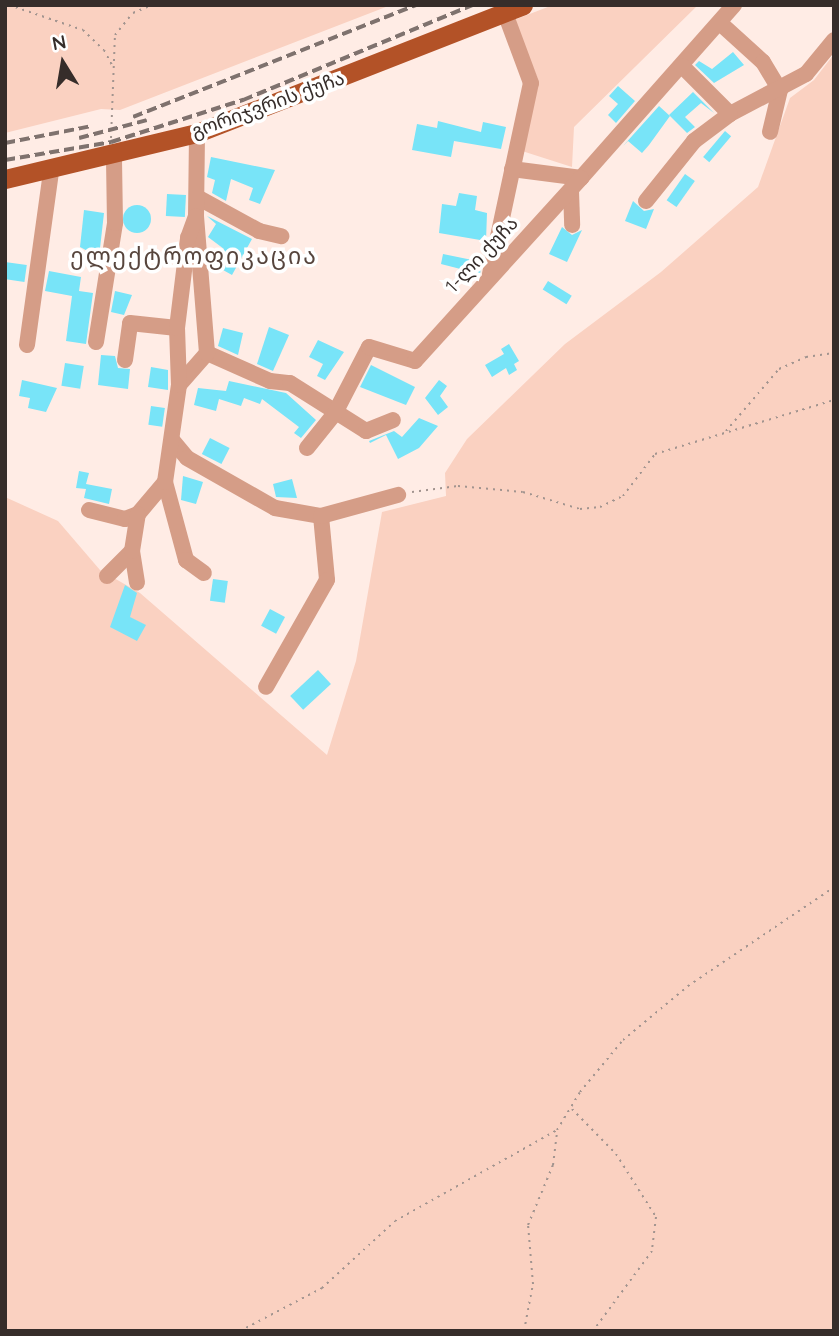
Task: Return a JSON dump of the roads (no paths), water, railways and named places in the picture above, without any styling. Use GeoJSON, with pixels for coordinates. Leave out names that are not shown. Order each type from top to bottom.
{"type":"FeatureCollection","features":[{"type":"Feature","properties":{"kind":"main road","name":"გორიჯვრის ქუჩა"},"geometry":{"type":"LineString","coordinates":[[5,179],[114,156],[197,133],[523,5]]}},
{"type":"Feature","properties":{"kind":"street","name":"1-ლი ქუჩა"},"geometry":{"type":"LineString","coordinates":[[335,412],[369,346],[415,361],[489,275],[576,184],[734,5]]}},
{"type":"Feature","properties":{"kind":"street"},"geometry":{"type":"LineString","coordinates":[[489,275],[531,83],[505,13]]}},
{"type":"Feature","properties":{"kind":"street"},"geometry":{"type":"LineString","coordinates":[[720,23],[763,62],[780,90],[770,132]]}},
{"type":"Feature","properties":{"kind":"street"},"geometry":{"type":"LineString","coordinates":[[646,201],[694,141],[730,114],[806,74],[834,40]]}},
{"type":"Feature","properties":{"kind":"street"},"geometry":{"type":"LineString","coordinates":[[682,65],[730,114]]}},
{"type":"Feature","properties":{"kind":"street"},"geometry":{"type":"LineString","coordinates":[[179,385],[207,353],[196,216],[197,133]]}},
{"type":"Feature","properties":{"kind":"street"},"geometry":{"type":"LineString","coordinates":[[96,342],[115,223],[114,156]]}},
{"type":"Feature","properties":{"kind":"street"},"geometry":{"type":"LineString","coordinates":[[512,169],[576,184],[572,225]]}},
{"type":"Feature","properties":{"kind":"street"},"geometry":{"type":"LineString","coordinates":[[27,345],[51,171]]}},
{"type":"Feature","properties":{"kind":"street"},"geometry":{"type":"LineString","coordinates":[[197,197],[259,231],[281,236]]}},
{"type":"Feature","properties":{"kind":"street"},"geometry":{"type":"LineString","coordinates":[[196,216],[188,238],[177,328],[179,385],[165,482],[186,560],[204,573]]}},
{"type":"Feature","properties":{"kind":"street"},"geometry":{"type":"LineString","coordinates":[[125,360],[130,323],[177,328]]}},
{"type":"Feature","properties":{"kind":"street"},"geometry":{"type":"LineString","coordinates":[[207,353],[270,381],[290,383],[366,431],[393,420]]}},
{"type":"Feature","properties":{"kind":"street"},"geometry":{"type":"LineString","coordinates":[[307,448],[335,412]]}},
{"type":"Feature","properties":{"kind":"street"},"geometry":{"type":"LineString","coordinates":[[172,440],[187,458],[275,508],[321,516],[398,495]]}},
{"type":"Feature","properties":{"kind":"street"},"geometry":{"type":"LineString","coordinates":[[89,510],[125,519],[138,514],[165,482]]}},
{"type":"Feature","properties":{"kind":"street"},"geometry":{"type":"LineString","coordinates":[[137,583],[132,551],[138,514]]}},
{"type":"Feature","properties":{"kind":"street"},"geometry":{"type":"LineString","coordinates":[[266,687],[327,580],[321,516]]}},
{"type":"Feature","properties":{"kind":"street"},"geometry":{"type":"LineString","coordinates":[[107,576],[132,551]]}},
{"type":"Feature","properties":{"kind":"railway"},"geometry":{"type":"LineString","coordinates":[[133,117],[416,5]]}},
{"type":"Feature","properties":{"kind":"railway"},"geometry":{"type":"LineString","coordinates":[[5,160],[111,142],[243,100],[472,5]]}},
{"type":"Feature","properties":{"kind":"railway"},"geometry":{"type":"LineString","coordinates":[[79,138],[147,120]]}},
{"type":"Feature","properties":{"kind":"railway"},"geometry":{"type":"LineString","coordinates":[[5,143],[92,126]]}},
{"type":"Feature","properties":{"kind":"district","name":"ელექტროფიკაცია"},"geometry":{"type":"Point","coordinates":[194,256]}}]}
